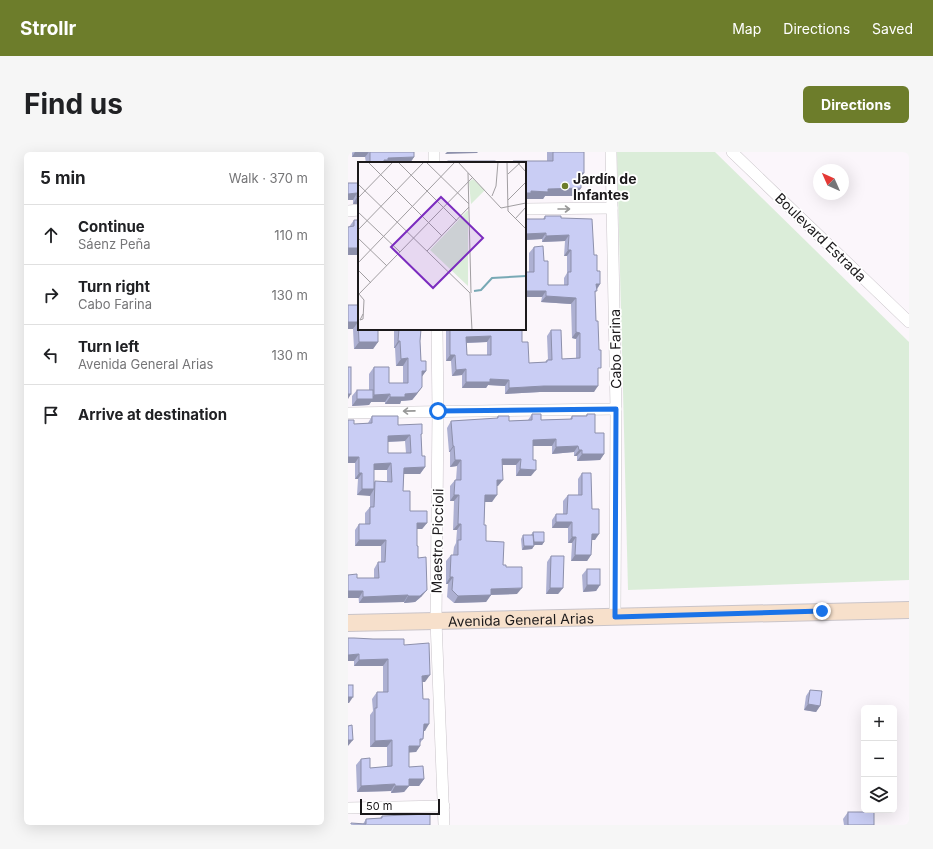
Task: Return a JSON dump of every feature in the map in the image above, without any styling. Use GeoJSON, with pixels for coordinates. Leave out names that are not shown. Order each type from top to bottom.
{"type":"FeatureCollection","features":[{"type":"Feature","properties":{"kind":"main road","name":"Avenida General Arias"},"geometry":{"type":"LineString","coordinates":[[348,622],[436,622],[909,610]]}},
{"type":"Feature","properties":{"kind":"street","name":"Cabo Farina"},"geometry":{"type":"LineString","coordinates":[[611,152],[616,409],[615,617]]}},
{"type":"Feature","properties":{"kind":"street","name":"Boulevard Estrada"},"geometry":{"type":"LineString","coordinates":[[732,152],[909,322]]}},
{"type":"Feature","properties":{"kind":"street"},"geometry":{"type":"LineString","coordinates":[[526,209],[612,208]]}},
{"type":"Feature","properties":{"kind":"street","name":"Maestro Piccioli"},"geometry":{"type":"LineString","coordinates":[[437,330],[438,411],[436,622],[444,825]]}},
{"type":"Feature","properties":{"kind":"street"},"geometry":{"type":"LineString","coordinates":[[348,413],[616,409]]}},
{"type":"Feature","properties":{"kind":"street"},"geometry":{"type":"LineString","coordinates":[[348,808],[444,806]]}},
{"type":"Feature","properties":{"kind":"green space"},"geometry":{"type":"Polygon","coordinates":[[[617,152],[715,152],[909,342],[909,580],[628,590],[617,152]]]}},
{"type":"Feature","properties":{"kind":"building"},"geometry":{"type":"Polygon","coordinates":[[[370,152],[414,152],[414,157],[388,158],[388,160],[384,160],[384,162],[370,162],[370,152]]]}},
{"type":"Feature","properties":{"kind":"building"},"geometry":{"type":"Polygon","coordinates":[[[553,152],[584,152],[584,173],[581,173],[581,188],[548,189],[548,192],[531,191],[531,193],[526,193],[526,162],[513,161],[553,161],[553,152]]]}},
{"type":"Feature","properties":{"kind":"building"},"geometry":{"type":"Polygon","coordinates":[[[448,161],[495,161],[495,162],[448,161]]]}},
{"type":"Feature","properties":{"kind":"building"},"geometry":{"type":"Polygon","coordinates":[[[348,183],[358,183],[358,197],[357,193],[348,194],[348,183]]]}},
{"type":"Feature","properties":{"kind":"building"},"geometry":{"type":"Polygon","coordinates":[[[545,216],[561,216],[561,218],[592,219],[594,255],[597,255],[597,271],[600,271],[600,284],[596,284],[597,291],[595,291],[596,321],[598,321],[599,350],[601,350],[601,368],[598,368],[598,386],[544,386],[509,388],[509,380],[490,379],[490,382],[466,382],[466,369],[456,370],[455,355],[450,355],[450,330],[522,330],[522,342],[528,342],[529,363],[547,362],[547,360],[552,360],[551,330],[561,330],[562,359],[580,358],[580,333],[576,332],[576,298],[546,296],[546,291],[526,291],[526,272],[534,272],[534,247],[543,246],[544,261],[548,261],[548,285],[568,285],[568,272],[571,272],[571,250],[568,250],[569,235],[546,236],[546,233],[526,234],[526,219],[545,219],[545,216]],[[491,336],[466,337],[467,355],[491,355],[491,336]]]}},
{"type":"Feature","properties":{"kind":"building"},"geometry":{"type":"Polygon","coordinates":[[[354,220],[358,220],[358,248],[348,248],[348,227],[354,226],[354,220]]]}},
{"type":"Feature","properties":{"kind":"building"},"geometry":{"type":"Polygon","coordinates":[[[348,305],[358,305],[358,322],[348,322],[348,305]]]}},
{"type":"Feature","properties":{"kind":"building"},"geometry":{"type":"Polygon","coordinates":[[[358,330],[378,330],[378,342],[359,342],[358,330]]]}},
{"type":"Feature","properties":{"kind":"building"},"geometry":{"type":"Polygon","coordinates":[[[399,330],[421,330],[421,361],[426,361],[426,371],[422,371],[422,387],[417,393],[405,394],[405,397],[390,397],[390,394],[374,395],[374,367],[389,367],[389,383],[408,383],[408,358],[401,359],[400,341],[398,341],[399,330]]]}},
{"type":"Feature","properties":{"kind":"building"},"geometry":{"type":"Polygon","coordinates":[[[348,367],[351,367],[351,394],[348,394],[348,367]]]}},
{"type":"Feature","properties":{"kind":"building"},"geometry":{"type":"Polygon","coordinates":[[[357,390],[373,390],[373,399],[357,399],[357,390]]]}},
{"type":"Feature","properties":{"kind":"building"},"geometry":{"type":"Polygon","coordinates":[[[532,414],[541,414],[541,420],[572,419],[572,416],[587,416],[587,414],[595,414],[595,433],[604,433],[604,454],[582,454],[582,450],[579,450],[578,446],[556,447],[556,439],[533,440],[533,460],[536,460],[536,470],[520,469],[521,459],[502,459],[503,480],[497,480],[497,495],[485,495],[484,525],[486,525],[486,541],[504,542],[503,565],[506,565],[506,567],[522,567],[522,588],[491,589],[491,595],[458,596],[452,590],[453,577],[450,577],[451,555],[458,555],[458,540],[461,540],[461,524],[458,524],[459,495],[454,495],[455,480],[461,480],[461,460],[455,460],[451,421],[498,418],[498,416],[509,416],[509,421],[532,420],[532,414]]]}},
{"type":"Feature","properties":{"kind":"building"},"geometry":{"type":"Polygon","coordinates":[[[372,416],[398,416],[398,425],[422,424],[422,456],[425,456],[425,467],[404,468],[403,491],[410,491],[410,511],[427,511],[427,523],[417,523],[418,558],[426,557],[427,590],[420,596],[408,595],[363,597],[363,591],[348,591],[348,575],[357,574],[357,578],[379,578],[378,562],[385,562],[386,540],[359,540],[359,524],[370,524],[370,507],[374,507],[375,481],[392,482],[391,463],[374,464],[374,489],[362,489],[362,473],[359,473],[359,457],[348,457],[348,420],[354,420],[354,424],[372,423],[372,416]],[[410,435],[388,436],[388,453],[411,453],[410,435]]]}},
{"type":"Feature","properties":{"kind":"building"},"geometry":{"type":"Polygon","coordinates":[[[582,473],[591,473],[592,509],[599,509],[599,534],[592,534],[591,555],[575,555],[576,537],[572,537],[572,522],[556,522],[556,514],[567,514],[568,495],[582,495],[582,473]]]}},
{"type":"Feature","properties":{"kind":"building"},"geometry":{"type":"Polygon","coordinates":[[[533,532],[544,532],[544,542],[534,542],[533,532]]]}},
{"type":"Feature","properties":{"kind":"building"},"geometry":{"type":"Polygon","coordinates":[[[523,535],[533,535],[534,546],[524,546],[523,535]]]}},
{"type":"Feature","properties":{"kind":"building"},"geometry":{"type":"Polygon","coordinates":[[[551,556],[564,556],[563,588],[550,588],[551,556]]]}},
{"type":"Feature","properties":{"kind":"building"},"geometry":{"type":"Polygon","coordinates":[[[587,569],[600,569],[600,585],[587,585],[587,569]]]}},
{"type":"Feature","properties":{"kind":"building"},"geometry":{"type":"Polygon","coordinates":[[[348,638],[404,639],[404,645],[429,643],[430,675],[422,676],[423,699],[429,699],[429,724],[424,724],[423,739],[420,739],[420,746],[409,746],[409,767],[423,766],[424,779],[409,779],[409,786],[395,786],[395,784],[361,786],[361,759],[370,758],[370,768],[392,766],[392,740],[375,741],[375,708],[377,708],[377,692],[388,692],[388,659],[359,660],[359,654],[348,655],[348,638]]]}},
{"type":"Feature","properties":{"kind":"building"},"geometry":{"type":"Polygon","coordinates":[[[348,685],[353,685],[353,697],[348,697],[348,685]]]}},
{"type":"Feature","properties":{"kind":"building"},"geometry":{"type":"Polygon","coordinates":[[[810,690],[822,691],[820,706],[808,704],[810,690]]]}},
{"type":"Feature","properties":{"kind":"building"},"geometry":{"type":"Polygon","coordinates":[[[352,725],[353,740],[348,740],[348,726],[352,725]]]}},
{"type":"Feature","properties":{"kind":"building"},"geometry":{"type":"Polygon","coordinates":[[[848,812],[874,813],[874,825],[848,825],[848,812]]]}},
{"type":"Feature","properties":{"kind":"building"},"geometry":{"type":"Polygon","coordinates":[[[430,814],[430,825],[351,825],[351,823],[366,824],[366,819],[382,818],[382,816],[430,814]]]}},
{"type":"Feature","properties":{"kind":"place","name":"Jardín de Infantes"},"geometry":{"type":"Point","coordinates":[565,186]}},
{"type":"Feature","properties":{"kind":"route"},"geometry":{"type":"LineString","coordinates":[[438,411],[616,409],[615,617],[822,611]]}}]}
